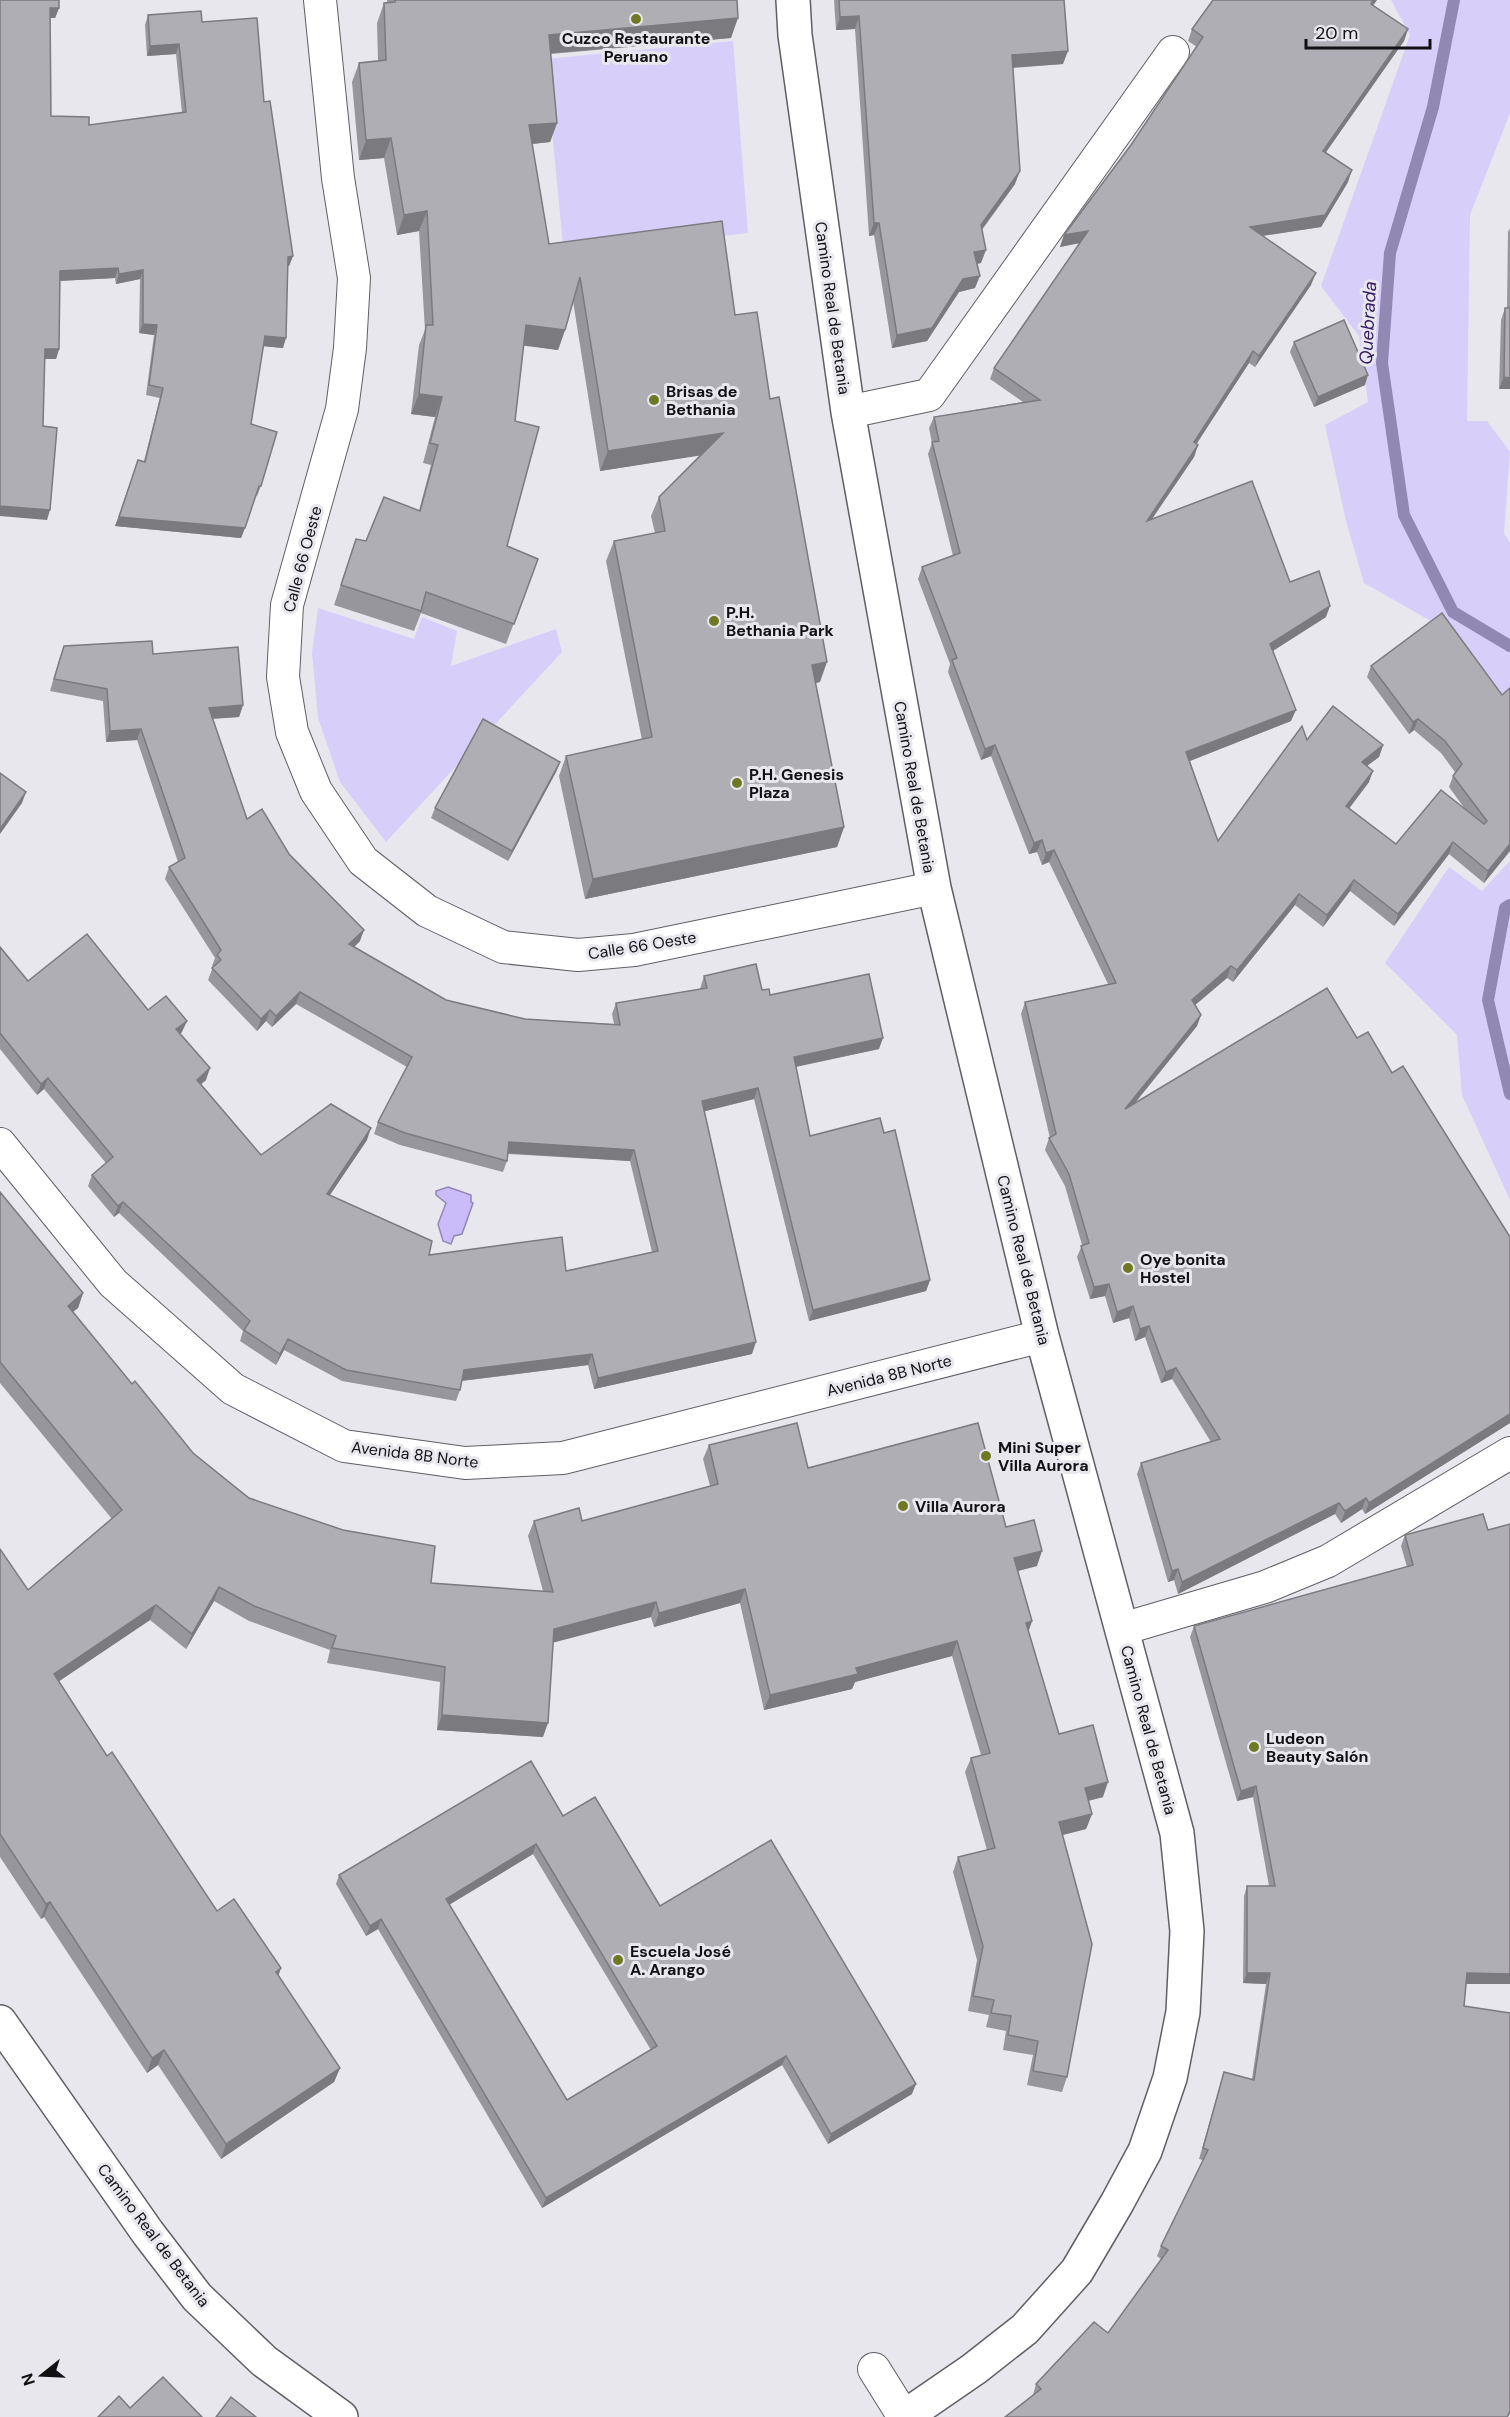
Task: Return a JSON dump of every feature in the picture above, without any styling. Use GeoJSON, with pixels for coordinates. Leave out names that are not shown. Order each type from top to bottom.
{"type":"FeatureCollection","features":[{"type":"Feature","properties":{"kind":"street","name":"Calle 66 Oeste"},"geometry":{"type":"LineString","coordinates":[[320,0],[338,178],[354,278],[350,348],[342,409],[287,605],[283,677],[292,732],[316,791],[363,861],[427,911],[503,947],[578,955],[634,950],[933,888]]}},
{"type":"Feature","properties":{"kind":"street","name":"Camino Real de Betania"},"geometry":{"type":"LineString","coordinates":[[793,0],[795,35],[848,412],[933,888],[1042,1336],[1178,1833],[1187,1930],[1183,2012],[1170,2078],[1145,2151],[1077,2271],[1025,2329],[974,2369],[904,2417]]}},
{"type":"Feature","properties":{"kind":"street"},"geometry":{"type":"LineString","coordinates":[[848,412],[929,395],[1173,52]]}},
{"type":"Feature","properties":{"kind":"street","name":"Avenida 8B Norte"},"geometry":{"type":"LineString","coordinates":[[0,1144],[113,1283],[233,1389],[344,1446],[465,1463],[562,1458],[1042,1336]]}},
{"type":"Feature","properties":{"kind":"street"},"geometry":{"type":"LineString","coordinates":[[1122,1629],[1265,1587],[1328,1561],[1510,1453]]}},
{"type":"Feature","properties":{"kind":"street","name":"Camino Real de Betania"},"geometry":{"type":"LineString","coordinates":[[0,2022],[148,2234],[197,2297],[264,2361],[341,2417]]}},
{"type":"Feature","properties":{"kind":"street"},"geometry":{"type":"LineString","coordinates":[[874,2369],[904,2417]]}},
{"type":"Feature","properties":{"kind":"shaded area"},"geometry":{"type":"Polygon","coordinates":[[[1391,0],[1510,0],[1510,113],[1470,215],[1467,421],[1487,421],[1510,452],[1504,533],[1510,543],[1510,690],[1492,699],[1438,625],[1364,583],[1346,521],[1325,425],[1368,402],[1359,336],[1321,286],[1410,35],[1391,0]]]}},
{"type":"Feature","properties":{"kind":"shaded area"},"geometry":{"type":"Polygon","coordinates":[[[733,41],[748,233],[564,255],[545,59],[733,41]]]}},
{"type":"Feature","properties":{"kind":"shaded area"},"geometry":{"type":"Polygon","coordinates":[[[318,608],[414,639],[422,617],[457,631],[451,666],[556,629],[562,652],[386,842],[340,782],[318,718],[312,653],[318,608]]]}},
{"type":"Feature","properties":{"kind":"shaded area"},"geometry":{"type":"Polygon","coordinates":[[[1510,861],[1510,1200],[1462,1095],[1457,1035],[1385,963],[1449,867],[1482,891],[1510,861]]]}},
{"type":"Feature","properties":{"kind":"shaded area"},"geometry":{"type":"Polygon","coordinates":[[[448,1187],[471,1195],[473,1203],[462,1234],[454,1236],[451,1244],[443,1241],[438,1224],[446,1203],[436,1195],[436,1191],[448,1187]]]}},
{"type":"Feature","properties":{"kind":"building"},"geometry":{"type":"Polygon","coordinates":[[[0,0],[59,0],[59,8],[50,8],[51,116],[89,117],[89,125],[186,112],[179,44],[150,46],[148,15],[201,11],[202,22],[257,18],[264,102],[270,101],[293,256],[288,257],[286,338],[265,336],[251,424],[277,432],[261,486],[259,486],[245,528],[119,517],[138,460],[145,462],[163,388],[149,385],[157,325],[143,324],[143,270],[119,274],[118,268],[60,271],[59,349],[45,349],[43,426],[57,428],[50,510],[0,506],[0,0]]]}},
{"type":"Feature","properties":{"kind":"building"},"geometry":{"type":"Polygon","coordinates":[[[395,0],[737,0],[738,18],[549,35],[557,123],[529,125],[549,244],[722,221],[735,315],[757,312],[770,399],[779,397],[827,662],[812,665],[844,827],[593,879],[566,756],[652,737],[614,541],[665,531],[659,497],[723,433],[608,451],[580,277],[565,330],[526,325],[515,421],[539,427],[507,546],[538,559],[514,624],[426,592],[421,611],[341,585],[356,539],[366,541],[384,497],[420,511],[438,445],[430,443],[442,397],[419,394],[426,325],[433,325],[427,211],[404,215],[391,138],[366,140],[359,63],[386,60],[384,3],[395,2],[395,0]]]}},
{"type":"Feature","properties":{"kind":"building"},"geometry":{"type":"Polygon","coordinates":[[[839,0],[1064,0],[1068,51],[1012,55],[1020,171],[981,225],[986,250],[974,252],[980,276],[963,279],[932,328],[897,335],[879,223],[874,223],[859,16],[840,17],[839,0]]]}},
{"type":"Feature","properties":{"kind":"building"},"geometry":{"type":"Polygon","coordinates":[[[1213,0],[1373,0],[1371,4],[1408,29],[1323,151],[1352,170],[1325,215],[1250,227],[1316,273],[1259,356],[1253,351],[1194,442],[1198,445],[1147,521],[1252,481],[1290,582],[1319,571],[1330,606],[1270,644],[1296,710],[1186,752],[1218,841],[1302,726],[1307,740],[1333,706],[1383,745],[1362,762],[1373,771],[1346,806],[1396,844],[1441,790],[1484,824],[1487,821],[1453,776],[1462,764],[1445,741],[1418,719],[1413,722],[1371,666],[1442,613],[1502,695],[1510,688],[1510,844],[1488,871],[1453,842],[1398,914],[1354,880],[1327,915],[1299,894],[1237,970],[1231,966],[1192,1000],[1201,1015],[1125,1109],[1327,988],[1357,1038],[1368,1032],[1392,1073],[1403,1066],[1510,1237],[1510,1414],[1369,1503],[1366,1498],[1345,1511],[1339,1503],[1182,1582],[1178,1569],[1172,1571],[1141,1463],[1220,1439],[1176,1368],[1166,1372],[1149,1326],[1140,1329],[1133,1306],[1117,1312],[1109,1284],[1094,1287],[1081,1246],[1089,1243],[1069,1174],[1049,1138],[1056,1134],[1025,1002],[1116,983],[1054,850],[1046,853],[1042,840],[1034,843],[995,745],[985,749],[952,660],[957,658],[922,567],[960,553],[932,442],[939,441],[934,417],[1040,400],[994,368],[1088,231],[1064,235],[1131,145],[1203,37],[1192,29],[1213,0]]]}},
{"type":"Feature","properties":{"kind":"building"},"geometry":{"type":"Polygon","coordinates":[[[1505,308],[1510,308],[1510,378],[1504,377],[1505,308]]]}},
{"type":"Feature","properties":{"kind":"building"},"geometry":{"type":"Polygon","coordinates":[[[1344,320],[1368,375],[1318,397],[1294,342],[1344,320]]]}},
{"type":"Feature","properties":{"kind":"building"},"geometry":{"type":"Polygon","coordinates":[[[152,641],[153,654],[238,647],[243,705],[209,708],[247,819],[262,809],[289,854],[364,930],[349,944],[446,1000],[525,1019],[620,1025],[616,1003],[707,988],[704,976],[756,964],[762,990],[769,989],[770,995],[869,974],[883,1038],[794,1057],[810,1136],[880,1118],[884,1133],[895,1130],[930,1280],[813,1310],[758,1088],[702,1101],[756,1342],[598,1378],[592,1354],[464,1370],[460,1390],[346,1370],[288,1339],[280,1354],[244,1330],[250,1321],[123,1202],[118,1206],[92,1175],[113,1157],[48,1078],[41,1084],[0,1033],[0,947],[28,981],[87,934],[148,1010],[166,996],[187,1021],[176,1029],[210,1068],[197,1080],[261,1155],[331,1104],[371,1128],[327,1194],[432,1241],[429,1255],[562,1237],[566,1271],[658,1251],[634,1150],[509,1142],[507,1161],[405,1133],[378,1122],[412,1057],[300,992],[276,1016],[270,1010],[261,1019],[212,968],[221,960],[217,955],[221,950],[169,867],[185,858],[141,729],[110,731],[107,689],[54,679],[64,646],[152,641]]]}},
{"type":"Feature","properties":{"kind":"building"},"geometry":{"type":"Polygon","coordinates":[[[483,719],[560,762],[512,851],[435,808],[483,719]]]}},
{"type":"Feature","properties":{"kind":"building"},"geometry":{"type":"Polygon","coordinates":[[[0,773],[26,792],[0,829],[0,773]]]}},
{"type":"Feature","properties":{"kind":"building"},"geometry":{"type":"Polygon","coordinates":[[[0,1192],[83,1293],[68,1306],[132,1384],[135,1381],[193,1453],[249,1498],[343,1530],[435,1546],[431,1583],[553,1592],[534,1521],[579,1508],[582,1521],[718,1484],[709,1445],[797,1423],[808,1468],[978,1423],[1006,1527],[1034,1520],[1042,1551],[1014,1558],[1032,1621],[1026,1623],[1059,1734],[1093,1725],[1108,1782],[1085,1788],[1092,1814],[1059,1822],[1092,1944],[1067,2077],[1033,2071],[1038,2041],[1008,2035],[1011,2016],[991,2013],[994,2000],[973,1996],[983,1946],[958,1857],[995,1848],[971,1758],[990,1753],[957,1641],[856,1668],[858,1674],[770,1695],[745,1589],[659,1613],[656,1602],[554,1629],[548,1723],[442,1715],[445,1667],[332,1648],[336,1636],[254,1606],[219,1587],[192,1634],[156,1605],[54,1674],[107,1756],[112,1752],[217,1911],[234,1899],[281,1968],[276,1972],[340,2068],[226,2144],[164,2050],[152,2058],[50,1902],[46,1904],[0,1834],[0,1549],[28,1590],[122,1510],[0,1362],[0,1192]]]}},
{"type":"Feature","properties":{"kind":"building"},"geometry":{"type":"Polygon","coordinates":[[[1483,1514],[1488,1530],[1510,1524],[1510,1974],[1467,1973],[1464,2006],[1510,2013],[1510,2411],[1507,2417],[1005,2417],[1041,2389],[1036,2384],[1094,2322],[1108,2333],[1168,2250],[1161,2246],[1208,2150],[1203,2148],[1224,2072],[1254,2080],[1270,1973],[1247,1973],[1247,1886],[1275,1886],[1256,1786],[1241,1791],[1194,1626],[1413,1565],[1405,1535],[1483,1514]]]}},
{"type":"Feature","properties":{"kind":"building"},"geometry":{"type":"Polygon","coordinates":[[[531,1761],[563,1816],[595,1797],[660,1906],[771,1840],[916,2084],[831,2134],[786,2056],[546,2198],[381,1919],[370,1926],[339,1875],[531,1761]],[[536,1844],[446,1899],[567,2100],[657,2046],[536,1844]]]}},
{"type":"Feature","properties":{"kind":"building"},"geometry":{"type":"Polygon","coordinates":[[[163,2377],[202,2417],[98,2417],[119,2396],[130,2408],[163,2377]]]}},
{"type":"Feature","properties":{"kind":"building"},"geometry":{"type":"Polygon","coordinates":[[[231,2397],[256,2417],[216,2417],[231,2397]]]}},
{"type":"Feature","properties":{"kind":"waterway","name":"Quebrada"},"geometry":{"type":"LineString","coordinates":[[1454,0],[1433,107],[1390,253],[1382,363],[1404,515],[1453,612],[1510,646]]}},
{"type":"Feature","properties":{"kind":"waterway","name":"Quebrada"},"geometry":{"type":"LineString","coordinates":[[1510,905],[1505,908],[1488,1000],[1510,1094]]}},
{"type":"Feature","properties":{"kind":"place","name":"Cuzco Restaurante Peruano"},"geometry":{"type":"Point","coordinates":[636,19]}},
{"type":"Feature","properties":{"kind":"place","name":"Brisas de Bethania"},"geometry":{"type":"Point","coordinates":[654,400]}},
{"type":"Feature","properties":{"kind":"place","name":"P.H. Bethania Park"},"geometry":{"type":"Point","coordinates":[714,621]}},
{"type":"Feature","properties":{"kind":"place","name":"P.H. Genesis Plaza"},"geometry":{"type":"Point","coordinates":[737,783]}},
{"type":"Feature","properties":{"kind":"place","name":"Oye bonita Hostel"},"geometry":{"type":"Point","coordinates":[1128,1268]}},
{"type":"Feature","properties":{"kind":"place","name":"Mini Super Villa Aurora"},"geometry":{"type":"Point","coordinates":[986,1456]}},
{"type":"Feature","properties":{"kind":"place","name":"Villa Aurora"},"geometry":{"type":"Point","coordinates":[903,1506]}},
{"type":"Feature","properties":{"kind":"place","name":"Ludeon Beauty Salón"},"geometry":{"type":"Point","coordinates":[1254,1747]}},
{"type":"Feature","properties":{"kind":"place","name":"Escuela José A. Arango"},"geometry":{"type":"Point","coordinates":[618,1960]}}]}
